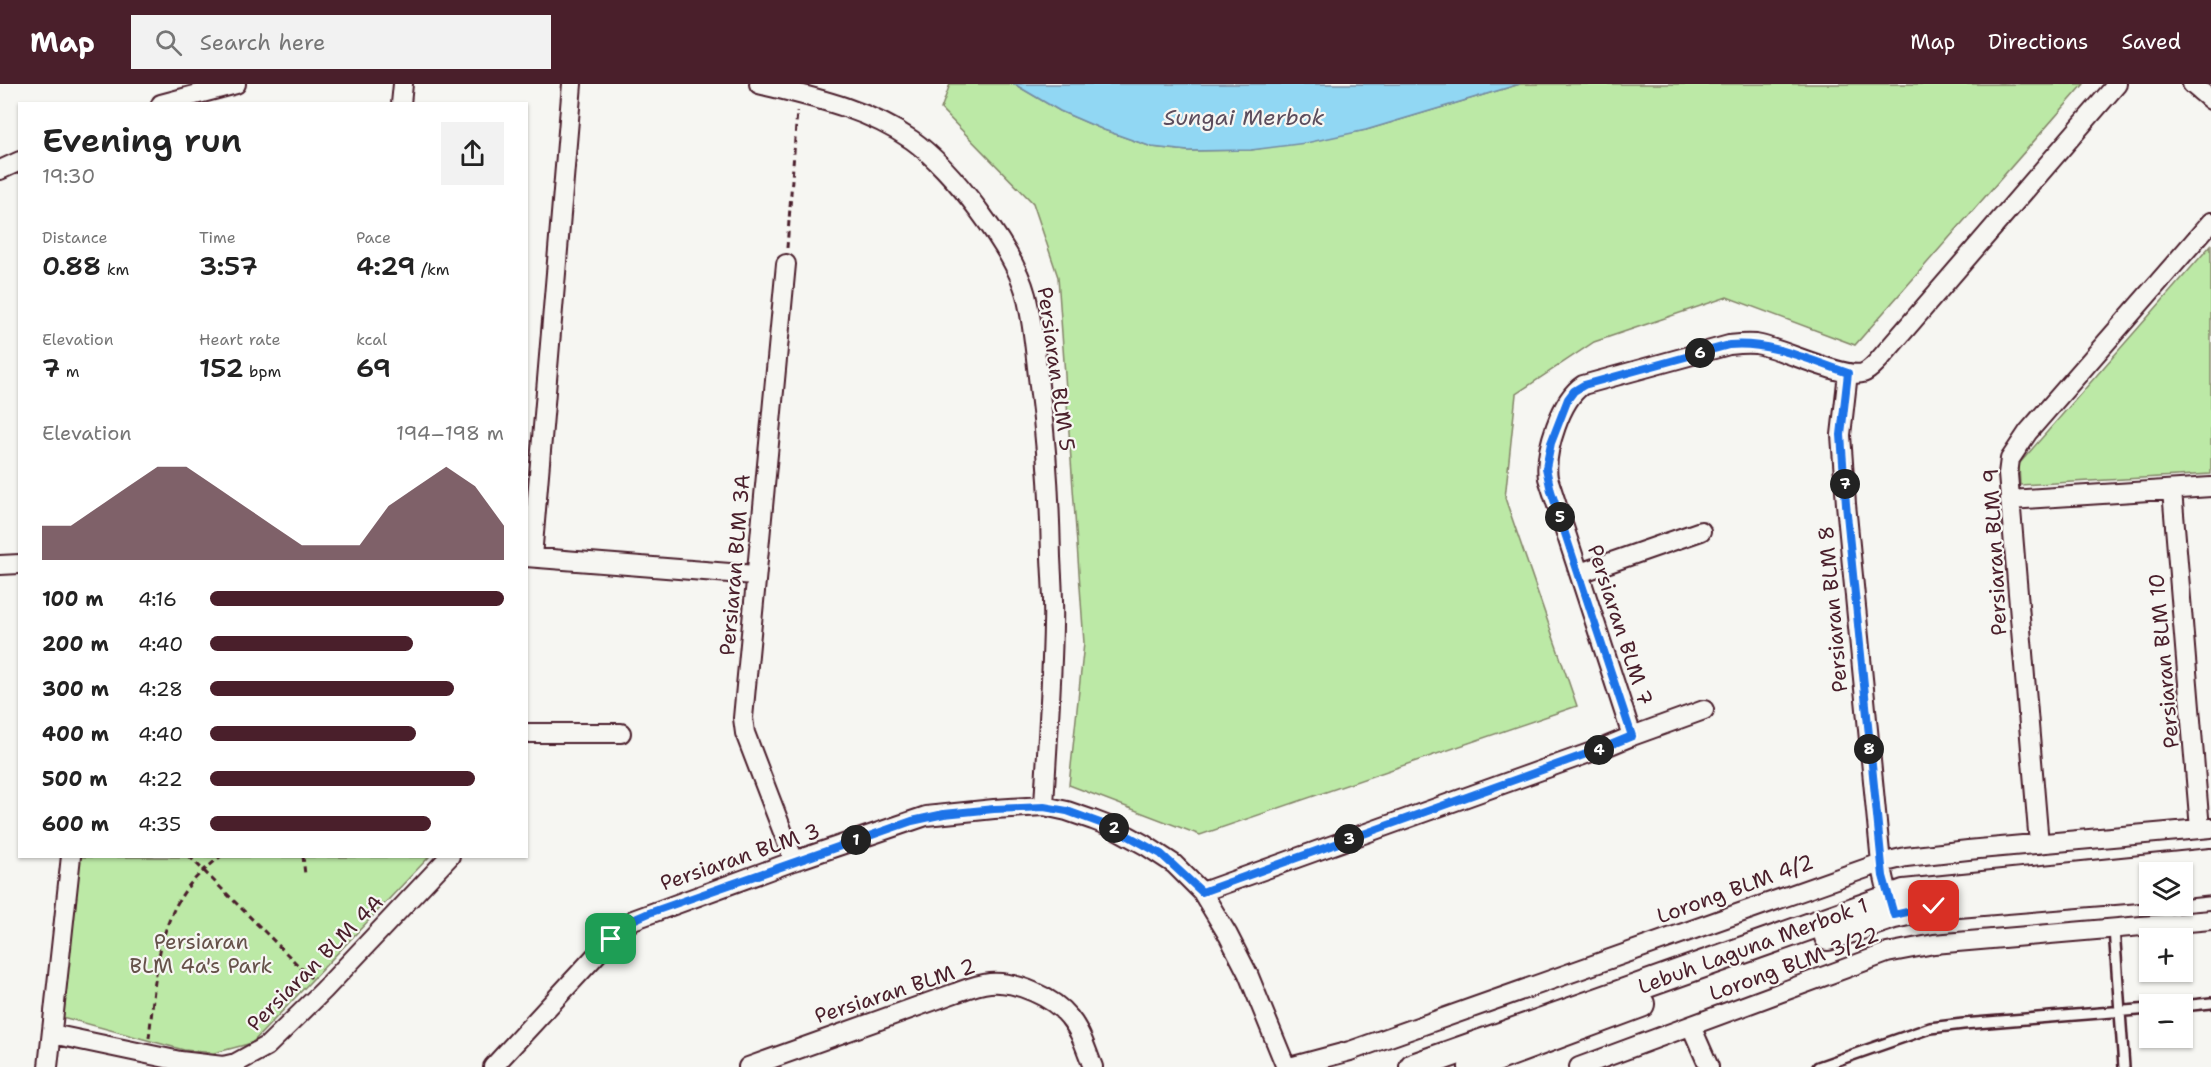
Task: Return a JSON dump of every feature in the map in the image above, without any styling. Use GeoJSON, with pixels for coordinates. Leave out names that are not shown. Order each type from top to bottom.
{"type":"FeatureCollection","features":[{"type":"Feature","properties":{"kind":"street"},"geometry":{"type":"LineString","coordinates":[[168,102],[236,84]]}},
{"type":"Feature","properties":{"kind":"street"},"geometry":{"type":"LineString","coordinates":[[401,102],[403,84]]}},
{"type":"Feature","properties":{"kind":"street"},"geometry":{"type":"LineString","coordinates":[[572,84],[529,557],[755,575]]}},
{"type":"Feature","properties":{"kind":"street","name":"Persiaran BLM 5"},"geometry":{"type":"LineString","coordinates":[[759,84],[790,89],[828,101],[870,117],[912,140],[956,182],[1016,268],[1026,295],[1043,415],[1051,534],[1053,623],[1044,807]]}},
{"type":"Feature","properties":{"kind":"street"},"geometry":{"type":"LineString","coordinates":[[1848,373],[1863,373],[1878,361],[2117,84]]}},
{"type":"Feature","properties":{"kind":"street"},"geometry":{"type":"LineString","coordinates":[[2192,84],[2211,100]]}},
{"type":"Feature","properties":{"kind":"street"},"geometry":{"type":"LineString","coordinates":[[0,170],[18,162]]}},
{"type":"Feature","properties":{"kind":"street","name":"Persiaran BLM 9"},"geometry":{"type":"LineString","coordinates":[[2039,843],[2008,474],[2010,459],[2017,446],[2211,222]]}},
{"type":"Feature","properties":{"kind":"street","name":"Persiaran BLM 3A"},"geometry":{"type":"LineString","coordinates":[[786,264],[742,718],[762,781],[794,861]]}},
{"type":"Feature","properties":{"kind":"street","name":"Persiaran BLM 7"},"geometry":{"type":"LineString","coordinates":[[1632,736],[1551,491],[1546,468],[1551,443],[1568,399],[1574,391],[1584,385],[1729,345],[1756,344],[1848,373]]}},
{"type":"Feature","properties":{"kind":"street","name":"Persiaran BLM 8"},"geometry":{"type":"LineString","coordinates":[[1848,373],[1841,435],[1846,504],[1881,863],[1890,906]]}},
{"type":"Feature","properties":{"kind":"street"},"geometry":{"type":"LineString","coordinates":[[2010,500],[2211,487]]}},
{"type":"Feature","properties":{"kind":"street","name":"Persiaran BLM 10"},"geometry":{"type":"LineString","coordinates":[[2172,490],[2206,829]]}},
{"type":"Feature","properties":{"kind":"street"},"geometry":{"type":"LineString","coordinates":[[1580,573],[1701,531]]}},
{"type":"Feature","properties":{"kind":"street"},"geometry":{"type":"LineString","coordinates":[[0,565],[18,564]]}},
{"type":"Feature","properties":{"kind":"street","name":"Persiaran BLM 7"},"geometry":{"type":"LineString","coordinates":[[1202,892],[1704,710]]}},
{"type":"Feature","properties":{"kind":"street"},"geometry":{"type":"LineString","coordinates":[[528,733],[621,733]]}},
{"type":"Feature","properties":{"kind":"street","name":"Persiaran BLM 3"},"geometry":{"type":"LineString","coordinates":[[494,1067],[611,939],[633,920],[926,816],[994,809],[1044,807],[1067,811],[1093,820],[1145,845],[1174,864],[1202,892],[1248,974],[1288,1067]]}},
{"type":"Feature","properties":{"kind":"street","name":"Lorong BLM 4/2"},"geometry":{"type":"LineString","coordinates":[[1288,1067],[1350,1051],[1881,863],[1917,856],[2039,843],[2206,829]]}},
{"type":"Feature","properties":{"kind":"street"},"geometry":{"type":"LineString","coordinates":[[48,1067],[71,858]]}},
{"type":"Feature","properties":{"kind":"street","name":"Persiaran BLM 4A"},"geometry":{"type":"LineString","coordinates":[[52,1034],[204,1065],[223,1066],[236,1063],[267,1046],[324,990],[448,858]]}},
{"type":"Feature","properties":{"kind":"street","name":"Lebuh Laguna Merbok 1"},"geometry":{"type":"LineString","coordinates":[[1413,1067],[1483,1060],[1780,953],[1924,889],[2211,862]]}},
{"type":"Feature","properties":{"kind":"street"},"geometry":{"type":"LineString","coordinates":[[2193,884],[2211,882]]}},
{"type":"Feature","properties":{"kind":"street","name":"Lebuh Laguna Merbok 1"},"geometry":{"type":"LineString","coordinates":[[1890,906],[1934,906],[2139,889]]}},
{"type":"Feature","properties":{"kind":"street","name":"Lorong BLM 3/22"},"geometry":{"type":"LineString","coordinates":[[1579,1067],[1616,1057],[1691,1026],[1887,952],[1934,944],[2211,920]]}},
{"type":"Feature","properties":{"kind":"street","name":"Persiaran BLM 2"},"geometry":{"type":"LineString","coordinates":[[747,1067],[980,984],[993,983],[1020,988],[1060,1008],[1078,1030],[1093,1067]]}},
{"type":"Feature","properties":{"kind":"street"},"geometry":{"type":"LineString","coordinates":[[1691,1026],[1708,1067]]}},
{"type":"Feature","properties":{"kind":"lane"},"geometry":{"type":"LineString","coordinates":[[2114,929],[2124,1067]]}},
{"type":"Feature","properties":{"kind":"lane"},"geometry":{"type":"LineString","coordinates":[[2193,1005],[2211,1003]]}},
{"type":"Feature","properties":{"kind":"lane"},"geometry":{"type":"LineString","coordinates":[[1818,1067],[1930,1028],[2139,1010]]}},
{"type":"Feature","properties":{"kind":"path"},"geometry":{"type":"LineString","coordinates":[[786,264],[790,89]]}},
{"type":"Feature","properties":{"kind":"path"},"geometry":{"type":"LineString","coordinates":[[191,858],[324,990]]}},
{"type":"Feature","properties":{"kind":"path"},"geometry":{"type":"LineString","coordinates":[[148,1055],[160,949],[169,920],[187,888],[219,858]]}},
{"type":"Feature","properties":{"kind":"path"},"geometry":{"type":"LineString","coordinates":[[303,858],[305,875]]}},
{"type":"Feature","properties":{"kind":"green space"},"geometry":{"type":"Polygon","coordinates":[[[950,84],[1014,84],[1060,111],[1104,130],[1152,147],[1188,151],[1251,150],[1366,130],[1520,84],[2084,84],[1855,345],[1727,297],[1594,342],[1516,394],[1505,498],[1577,706],[1200,835],[1069,785],[1084,643],[1058,277],[1033,203],[941,109],[950,84]]]}},
{"type":"Feature","properties":{"kind":"green space"},"geometry":{"type":"Polygon","coordinates":[[[2211,245],[2211,474],[2020,485],[2019,464],[2211,245]]]}},
{"type":"Feature","properties":{"kind":"green space","name":"Persiaran BLM 4a's Park"},"geometry":{"type":"Polygon","coordinates":[[[79,858],[428,858],[252,1043],[214,1053],[184,1050],[62,1017],[79,858]]]}},
{"type":"Feature","properties":{"kind":"water","name":"Sungai Merbok"},"geometry":{"type":"Polygon","coordinates":[[[1014,84],[1520,84],[1366,130],[1306,143],[1251,150],[1188,151],[1152,147],[1104,130],[1060,111],[1014,84]]]}},
{"type":"Feature","properties":{"kind":"route"},"geometry":{"type":"LineString","coordinates":[[611,939],[633,920],[649,913],[926,816],[994,809],[1044,807],[1067,811],[1114,828],[1161,854],[1202,892],[1632,736],[1551,491],[1546,468],[1551,443],[1568,399],[1574,391],[1584,385],[1729,345],[1743,344],[1756,344],[1776,349],[1848,373],[1841,435],[1858,637],[1883,876],[1887,897],[1894,915],[1934,906]]}}]}
